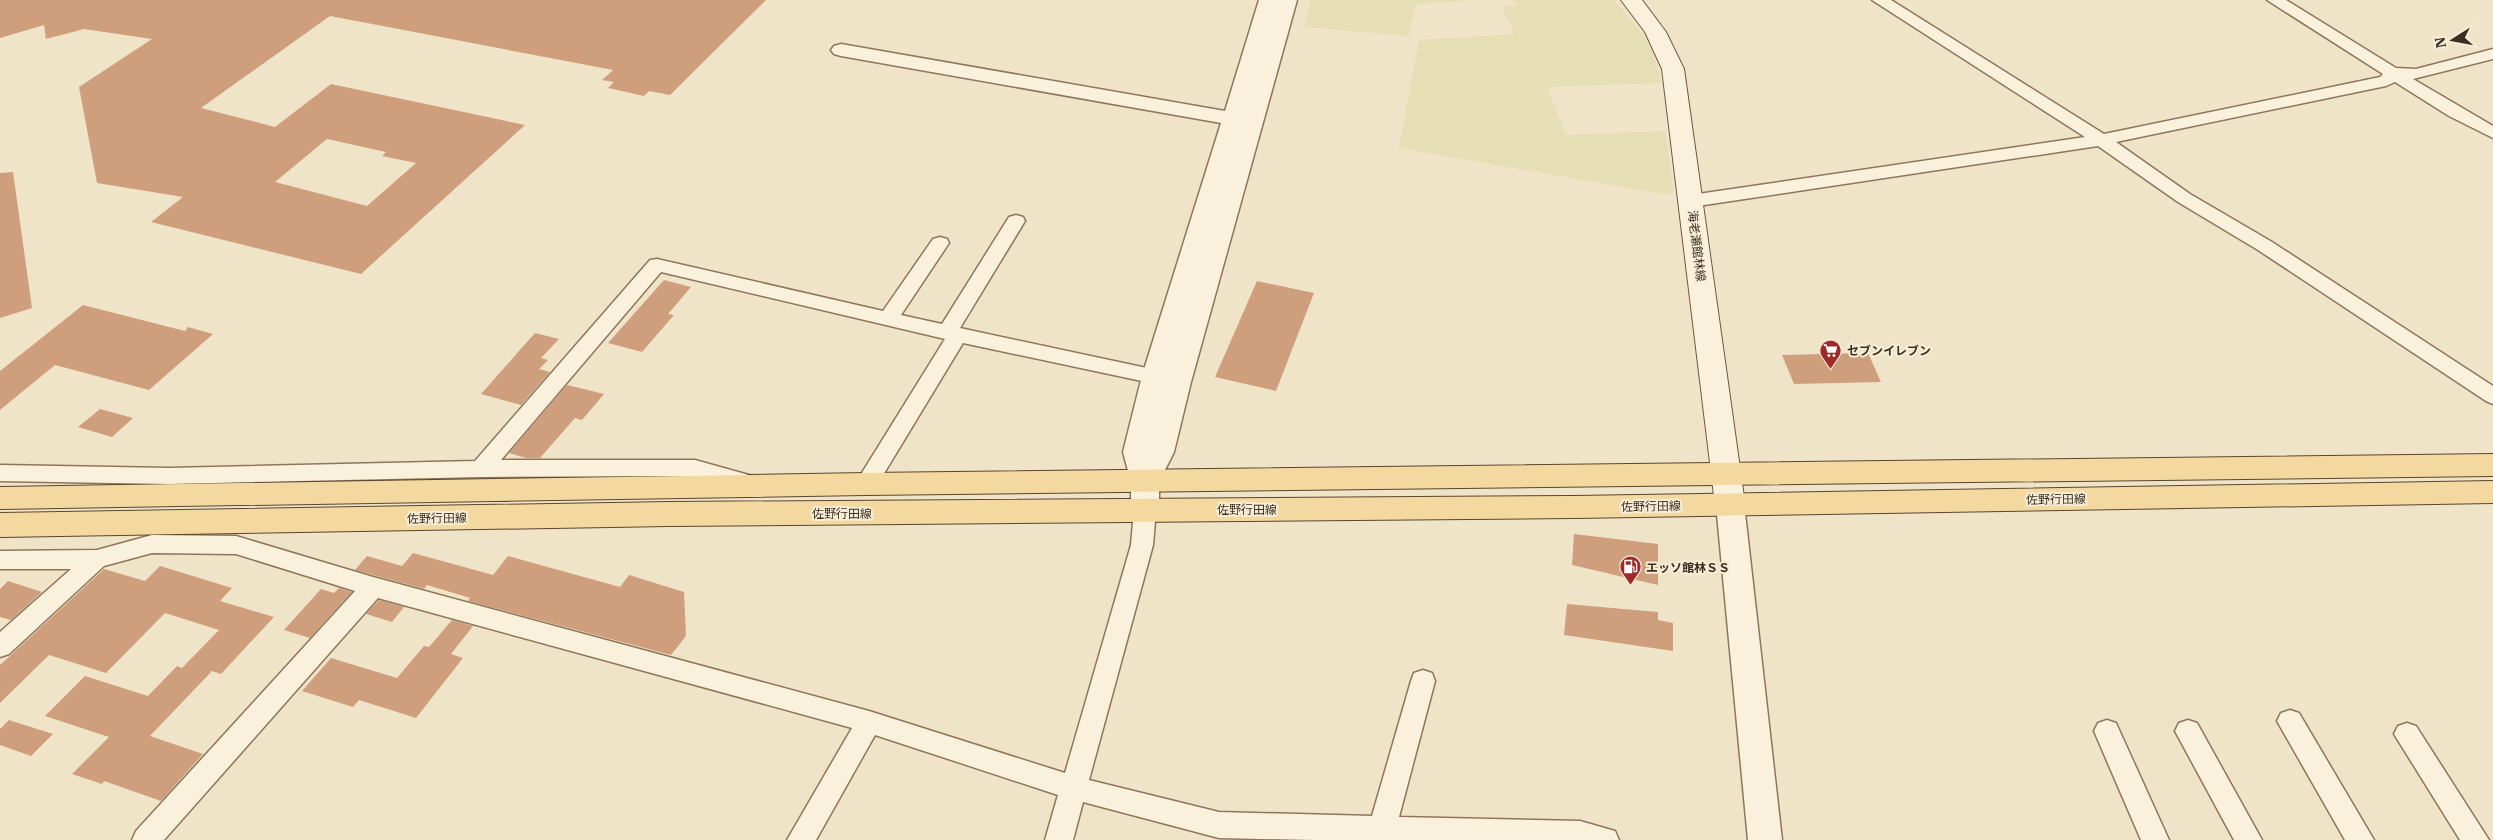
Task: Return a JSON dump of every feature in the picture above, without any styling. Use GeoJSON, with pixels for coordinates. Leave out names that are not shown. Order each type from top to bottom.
{"type":"FeatureCollection","features":[{"type":"Feature","properties":{"kind":"main road","name":"海老瀬館林線"},"geometry":{"type":"LineString","coordinates":[[1631,0],[1653,29],[1673,69],[1730,504]]}},
{"type":"Feature","properties":{"kind":"main road","name":"佐野行田線"},"geometry":{"type":"LineString","coordinates":[[0,525],[672,501],[758,486],[866,484],[1145,496],[1727,474],[2493,465]]}},
{"type":"Feature","properties":{"kind":"main road","name":"佐野行田線"},"geometry":{"type":"LineString","coordinates":[[0,498],[672,501],[1145,496],[1730,504],[2493,492]]}},
{"type":"Feature","properties":{"kind":"street"},"geometry":{"type":"LineString","coordinates":[[1145,496],[1161,452],[1243,120],[1269,0]]}},
{"type":"Feature","properties":{"kind":"street"},"geometry":{"type":"LineString","coordinates":[[1060,840],[1142,545],[1145,496],[1136,452],[1155,376],[1243,120],[1287,0]]}},
{"type":"Feature","properties":{"kind":"street"},"geometry":{"type":"LineString","coordinates":[[1880,0],[2101,140],[2184,198],[2265,246],[2493,396]]}},
{"type":"Feature","properties":{"kind":"street"},"geometry":{"type":"LineString","coordinates":[[2275,0],[2493,133]]}},
{"type":"Feature","properties":{"kind":"street"},"geometry":{"type":"LineString","coordinates":[[841,50],[1243,120]]}},
{"type":"Feature","properties":{"kind":"street"},"geometry":{"type":"LineString","coordinates":[[2394,73],[2416,74],[2493,54]]}},
{"type":"Feature","properties":{"kind":"street"},"geometry":{"type":"LineString","coordinates":[[1691,201],[2101,140],[2386,82],[2394,73]]}},
{"type":"Feature","properties":{"kind":"street"},"geometry":{"type":"LineString","coordinates":[[866,484],[1016,221]]}},
{"type":"Feature","properties":{"kind":"street"},"geometry":{"type":"LineString","coordinates":[[888,319],[940,243]]}},
{"type":"Feature","properties":{"kind":"street"},"geometry":{"type":"LineString","coordinates":[[481,469],[657,265],[952,334],[1178,382]]}},
{"type":"Feature","properties":{"kind":"street"},"geometry":{"type":"LineString","coordinates":[[0,472],[169,476],[481,469],[695,468],[758,486]]}},
{"type":"Feature","properties":{"kind":"street"},"geometry":{"type":"LineString","coordinates":[[1730,504],[1765,840]]}},
{"type":"Feature","properties":{"kind":"street"},"geometry":{"type":"LineString","coordinates":[[0,560],[97,559],[152,544],[236,545],[373,587],[868,722],[1074,788],[1219,825],[1580,834],[1605,840]]}},
{"type":"Feature","properties":{"kind":"street"},"geometry":{"type":"LineString","coordinates":[[0,647],[97,559]]}},
{"type":"Feature","properties":{"kind":"street"},"geometry":{"type":"LineString","coordinates":[[146,840],[373,587]]}},
{"type":"Feature","properties":{"kind":"street"},"geometry":{"type":"LineString","coordinates":[[1382,829],[1423,681]]}},
{"type":"Feature","properties":{"kind":"street"},"geometry":{"type":"LineString","coordinates":[[2290,721],[2360,840]]}},
{"type":"Feature","properties":{"kind":"street"},"geometry":{"type":"LineString","coordinates":[[801,840],[868,722]]}},
{"type":"Feature","properties":{"kind":"street"},"geometry":{"type":"LineString","coordinates":[[2107,731],[2155,840]]}},
{"type":"Feature","properties":{"kind":"street"},"geometry":{"type":"LineString","coordinates":[[2188,731],[2248,840]]}},
{"type":"Feature","properties":{"kind":"street"},"geometry":{"type":"LineString","coordinates":[[2407,734],[2475,840]]}},
{"type":"Feature","properties":{"kind":"shaded area"},"geometry":{"type":"Polygon","coordinates":[[[1311,0],[1481,0],[1415,4],[1409,36],[1305,27],[1311,0]]]}},
{"type":"Feature","properties":{"kind":"shaded area"},"geometry":{"type":"Polygon","coordinates":[[[1513,0],[1614,0],[1642,33],[1652,49],[1661,83],[1547,87],[1566,135],[1665,131],[1674,193],[1663,194],[1399,148],[1419,40],[1515,34],[1502,7],[1517,5],[1513,0]]]}},
{"type":"Feature","properties":{"kind":"building"},"geometry":{"type":"Polygon","coordinates":[[[0,0],[766,0],[670,95],[649,91],[644,96],[608,88],[614,82],[602,80],[613,70],[330,16],[201,108],[275,127],[331,84],[525,125],[361,274],[151,222],[183,197],[97,183],[79,87],[152,39],[84,29],[46,39],[44,25],[0,38],[0,0]],[[327,139],[275,182],[367,206],[416,163],[382,156],[386,152],[327,139]]]}},
{"type":"Feature","properties":{"kind":"building"},"geometry":{"type":"Polygon","coordinates":[[[13,172],[32,308],[0,318],[0,173],[13,172]]]}},
{"type":"Feature","properties":{"kind":"building"},"geometry":{"type":"Polygon","coordinates":[[[664,280],[691,287],[668,314],[674,315],[642,352],[608,343],[664,280]]]}},
{"type":"Feature","properties":{"kind":"building"},"geometry":{"type":"Polygon","coordinates":[[[1257,281],[1314,293],[1276,391],[1215,377],[1257,281]]]}},
{"type":"Feature","properties":{"kind":"building"},"geometry":{"type":"Polygon","coordinates":[[[83,305],[185,331],[188,327],[213,334],[149,390],[55,365],[0,410],[0,371],[83,305]]]}},
{"type":"Feature","properties":{"kind":"building"},"geometry":{"type":"Polygon","coordinates":[[[535,333],[559,339],[541,358],[548,360],[539,369],[550,372],[521,405],[481,394],[535,333]]]}},
{"type":"Feature","properties":{"kind":"building","name":"セブンイレブン"},"geometry":{"type":"Polygon","coordinates":[[[1868,353],[1881,382],[1794,384],[1782,355],[1868,353]]]}},
{"type":"Feature","properties":{"kind":"building"},"geometry":{"type":"Polygon","coordinates":[[[567,385],[604,394],[582,420],[575,418],[540,458],[526,458],[509,453],[567,385]]]}},
{"type":"Feature","properties":{"kind":"building"},"geometry":{"type":"Polygon","coordinates":[[[100,409],[133,418],[112,437],[78,427],[100,409]]]}},
{"type":"Feature","properties":{"kind":"building"},"geometry":{"type":"Polygon","coordinates":[[[1574,534],[1658,544],[1658,585],[1572,565],[1574,534]]]}},
{"type":"Feature","properties":{"kind":"building"},"geometry":{"type":"Polygon","coordinates":[[[413,553],[493,575],[508,556],[620,587],[629,575],[684,592],[686,636],[671,655],[468,601],[470,598],[427,585],[424,589],[355,570],[367,556],[402,566],[413,553]]]}},
{"type":"Feature","properties":{"kind":"building"},"geometry":{"type":"Polygon","coordinates":[[[160,566],[232,588],[220,601],[274,617],[221,674],[212,671],[150,736],[203,754],[161,801],[104,781],[102,784],[72,774],[109,737],[45,716],[85,676],[148,696],[177,666],[182,668],[219,630],[165,613],[106,673],[49,655],[0,703],[0,665],[104,569],[145,581],[160,566]]]}},
{"type":"Feature","properties":{"kind":"building"},"geometry":{"type":"Polygon","coordinates":[[[8,581],[42,592],[11,620],[0,617],[0,589],[8,581]]]}},
{"type":"Feature","properties":{"kind":"building"},"geometry":{"type":"Polygon","coordinates":[[[339,588],[352,592],[310,638],[284,630],[321,589],[334,593],[339,588]]]}},
{"type":"Feature","properties":{"kind":"building"},"geometry":{"type":"Polygon","coordinates":[[[379,600],[404,607],[392,622],[366,614],[379,600]]]}},
{"type":"Feature","properties":{"kind":"building"},"geometry":{"type":"Polygon","coordinates":[[[1567,604],[1658,612],[1658,620],[1673,623],[1673,651],[1564,635],[1567,604]]]}},
{"type":"Feature","properties":{"kind":"building"},"geometry":{"type":"Polygon","coordinates":[[[452,620],[473,626],[451,654],[463,658],[416,718],[359,700],[353,707],[302,691],[331,658],[397,678],[424,646],[429,647],[452,620]]]}},
{"type":"Feature","properties":{"kind":"building"},"geometry":{"type":"Polygon","coordinates":[[[9,720],[53,734],[31,756],[0,745],[0,729],[9,720]]]}},
{"type":"Feature","properties":{"kind":"place","name":"セブンイレブン"},"geometry":{"type":"Point","coordinates":[1831,369]}},
{"type":"Feature","properties":{"kind":"place","name":"エッソ館林ＳＳ"},"geometry":{"type":"Point","coordinates":[1630,586]}}]}
